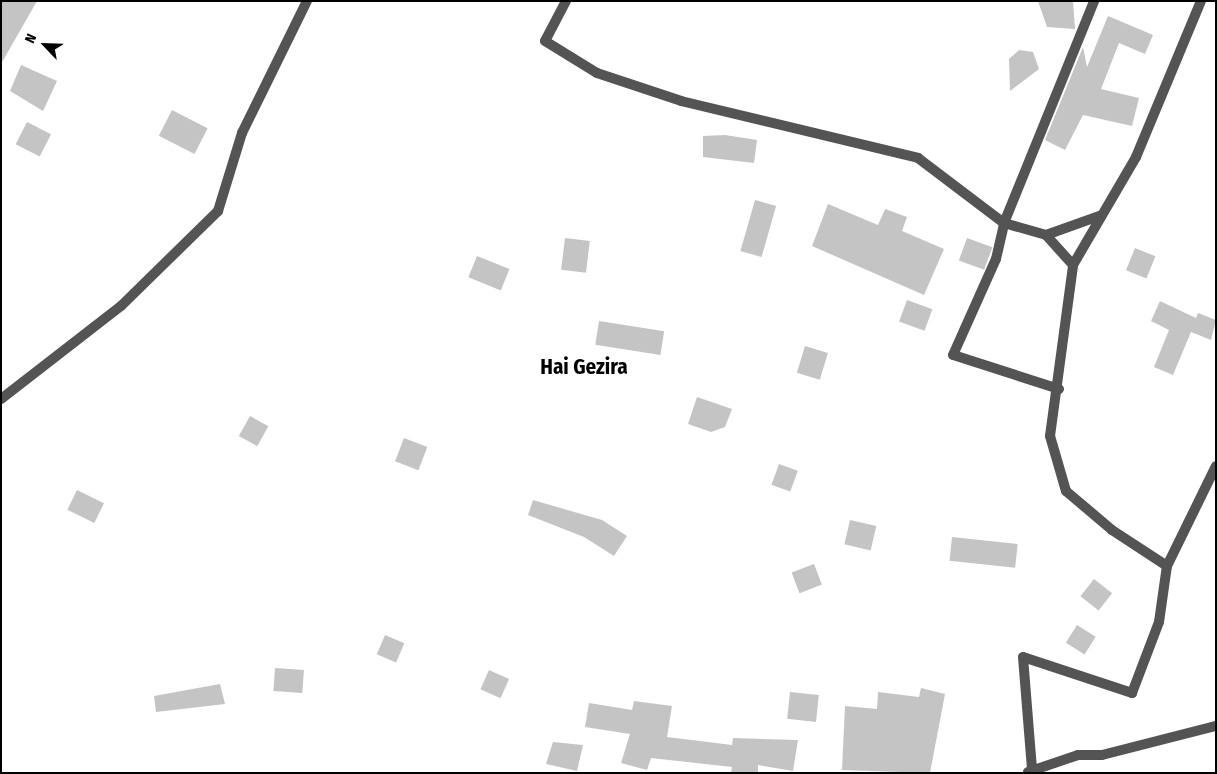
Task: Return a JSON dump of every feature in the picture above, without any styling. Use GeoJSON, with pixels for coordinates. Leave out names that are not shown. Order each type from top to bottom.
{"type":"FeatureCollection","features":[{"type":"Feature","properties":{"kind":"street"},"geometry":{"type":"LineString","coordinates":[[1,399],[121,306],[218,211],[242,133],[307,1]]}},
{"type":"Feature","properties":{"kind":"street"},"geometry":{"type":"LineString","coordinates":[[566,1],[545,41],[597,73],[681,101],[918,158],[1004,222],[1046,235],[1073,265]]}},
{"type":"Feature","properties":{"kind":"street"},"geometry":{"type":"LineString","coordinates":[[1059,388],[953,355],[996,259],[1004,222],[1094,1]]}},
{"type":"Feature","properties":{"kind":"street"},"geometry":{"type":"LineString","coordinates":[[1167,566],[1112,530],[1066,491],[1050,436],[1059,388],[1073,265],[1136,156],[1202,1]]}},
{"type":"Feature","properties":{"kind":"street"},"geometry":{"type":"LineString","coordinates":[[1046,235],[1102,215]]}},
{"type":"Feature","properties":{"kind":"street"},"geometry":{"type":"LineString","coordinates":[[1216,466],[1167,566],[1159,622],[1132,693],[1023,657],[1030,771],[1216,726]]}},
{"type":"Feature","properties":{"kind":"building"},"geometry":{"type":"Polygon","coordinates":[[[1,1],[37,1],[1,64],[1,1]]]}},
{"type":"Feature","properties":{"kind":"building"},"geometry":{"type":"Polygon","coordinates":[[[1038,1],[1073,1],[1075,29],[1047,27],[1038,1]]]}},
{"type":"Feature","properties":{"kind":"building"},"geometry":{"type":"Polygon","coordinates":[[[1108,16],[1153,35],[1145,54],[1119,43],[1101,89],[1139,98],[1132,126],[1083,115],[1065,150],[1045,140],[1083,47],[1087,67],[1108,16]]]}},
{"type":"Feature","properties":{"kind":"building"},"geometry":{"type":"Polygon","coordinates":[[[1019,50],[1033,52],[1039,69],[1010,91],[1009,59],[1019,50]]]}},
{"type":"Feature","properties":{"kind":"building"},"geometry":{"type":"Polygon","coordinates":[[[21,65],[57,81],[43,111],[10,91],[21,65]]]}},
{"type":"Feature","properties":{"kind":"building"},"geometry":{"type":"Polygon","coordinates":[[[172,110],[208,128],[194,154],[159,136],[172,110]]]}},
{"type":"Feature","properties":{"kind":"building"},"geometry":{"type":"Polygon","coordinates":[[[27,122],[51,134],[40,157],[16,144],[27,122]]]}},
{"type":"Feature","properties":{"kind":"building"},"geometry":{"type":"Polygon","coordinates":[[[725,135],[757,140],[754,163],[703,157],[703,136],[725,135]]]}},
{"type":"Feature","properties":{"kind":"building"},"geometry":{"type":"Polygon","coordinates":[[[755,200],[776,206],[762,257],[740,251],[755,200]]]}},
{"type":"Feature","properties":{"kind":"building"},"geometry":{"type":"Polygon","coordinates":[[[828,204],[878,225],[885,209],[907,217],[902,231],[944,249],[924,295],[812,246],[828,204]]]}},
{"type":"Feature","properties":{"kind":"building"},"geometry":{"type":"Polygon","coordinates":[[[565,238],[590,241],[586,273],[561,270],[565,238]]]}},
{"type":"Feature","properties":{"kind":"building"},"geometry":{"type":"Polygon","coordinates":[[[967,238],[992,247],[984,270],[959,261],[967,238]]]}},
{"type":"Feature","properties":{"kind":"building"},"geometry":{"type":"Polygon","coordinates":[[[1135,248],[1155,256],[1146,278],[1126,270],[1135,248]]]}},
{"type":"Feature","properties":{"kind":"building"},"geometry":{"type":"Polygon","coordinates":[[[477,256],[509,269],[501,290],[468,277],[477,256]]]}},
{"type":"Feature","properties":{"kind":"building"},"geometry":{"type":"Polygon","coordinates":[[[907,300],[932,309],[925,331],[899,322],[907,300]]]}},
{"type":"Feature","properties":{"kind":"building"},"geometry":{"type":"Polygon","coordinates":[[[1160,301],[1196,318],[1198,313],[1216,320],[1211,340],[1191,332],[1173,375],[1154,367],[1169,330],[1151,321],[1160,301]]]}},
{"type":"Feature","properties":{"kind":"building"},"geometry":{"type":"Polygon","coordinates":[[[599,321],[664,331],[660,355],[595,345],[599,321]]]}},
{"type":"Feature","properties":{"kind":"building"},"geometry":{"type":"Polygon","coordinates":[[[805,346],[828,353],[820,380],[797,373],[805,346]]]}},
{"type":"Feature","properties":{"kind":"building"},"geometry":{"type":"Polygon","coordinates":[[[697,397],[732,409],[725,427],[711,432],[688,424],[697,397]]]}},
{"type":"Feature","properties":{"kind":"building"},"geometry":{"type":"Polygon","coordinates":[[[250,416],[268,426],[257,446],[239,436],[250,416]]]}},
{"type":"Feature","properties":{"kind":"building"},"geometry":{"type":"Polygon","coordinates":[[[404,438],[427,447],[418,470],[395,461],[404,438]]]}},
{"type":"Feature","properties":{"kind":"building"},"geometry":{"type":"Polygon","coordinates":[[[779,464],[798,471],[790,492],[771,485],[779,464]]]}},
{"type":"Feature","properties":{"kind":"building"},"geometry":{"type":"Polygon","coordinates":[[[77,490],[104,503],[94,523],[67,510],[77,490]]]}},
{"type":"Feature","properties":{"kind":"building"},"geometry":{"type":"Polygon","coordinates":[[[533,500],[602,520],[627,536],[614,556],[584,537],[528,515],[533,500]]]}},
{"type":"Feature","properties":{"kind":"building"},"geometry":{"type":"Polygon","coordinates":[[[850,520],[876,526],[871,550],[844,544],[850,520]]]}},
{"type":"Feature","properties":{"kind":"building"},"geometry":{"type":"Polygon","coordinates":[[[952,537],[1018,544],[1015,568],[949,561],[952,537]]]}},
{"type":"Feature","properties":{"kind":"building"},"geometry":{"type":"Polygon","coordinates":[[[814,564],[822,585],[799,593],[792,573],[814,564]]]}},
{"type":"Feature","properties":{"kind":"building"},"geometry":{"type":"Polygon","coordinates":[[[1094,579],[1112,593],[1099,610],[1080,596],[1094,579]]]}},
{"type":"Feature","properties":{"kind":"building"},"geometry":{"type":"Polygon","coordinates":[[[1077,625],[1096,637],[1085,654],[1066,643],[1077,625]]]}},
{"type":"Feature","properties":{"kind":"building"},"geometry":{"type":"Polygon","coordinates":[[[385,635],[404,643],[396,663],[377,654],[385,635]]]}},
{"type":"Feature","properties":{"kind":"building"},"geometry":{"type":"Polygon","coordinates":[[[275,668],[304,670],[302,693],[273,691],[275,668]]]}},
{"type":"Feature","properties":{"kind":"building"},"geometry":{"type":"Polygon","coordinates":[[[489,670],[509,679],[501,698],[480,689],[489,670]]]}},
{"type":"Feature","properties":{"kind":"building"},"geometry":{"type":"Polygon","coordinates":[[[220,684],[225,704],[156,712],[154,696],[220,684]]]}},
{"type":"Feature","properties":{"kind":"building"},"geometry":{"type":"Polygon","coordinates":[[[921,688],[945,694],[930,773],[842,770],[845,706],[877,709],[878,692],[919,697],[921,688]]]}},
{"type":"Feature","properties":{"kind":"building"},"geometry":{"type":"Polygon","coordinates":[[[790,692],[819,695],[816,722],[787,719],[790,692]]]}},
{"type":"Feature","properties":{"kind":"building"},"geometry":{"type":"Polygon","coordinates":[[[634,701],[672,706],[667,737],[732,745],[733,738],[798,740],[793,771],[758,765],[758,773],[731,773],[732,767],[651,758],[647,770],[621,763],[630,734],[585,727],[589,703],[632,710],[634,701]]]}},
{"type":"Feature","properties":{"kind":"building"},"geometry":{"type":"Polygon","coordinates":[[[553,742],[583,745],[577,771],[546,764],[553,742]]]}},
{"type":"Feature","properties":{"kind":"district","name":"Hai Gezira"},"geometry":{"type":"Point","coordinates":[584,367]}}]}
